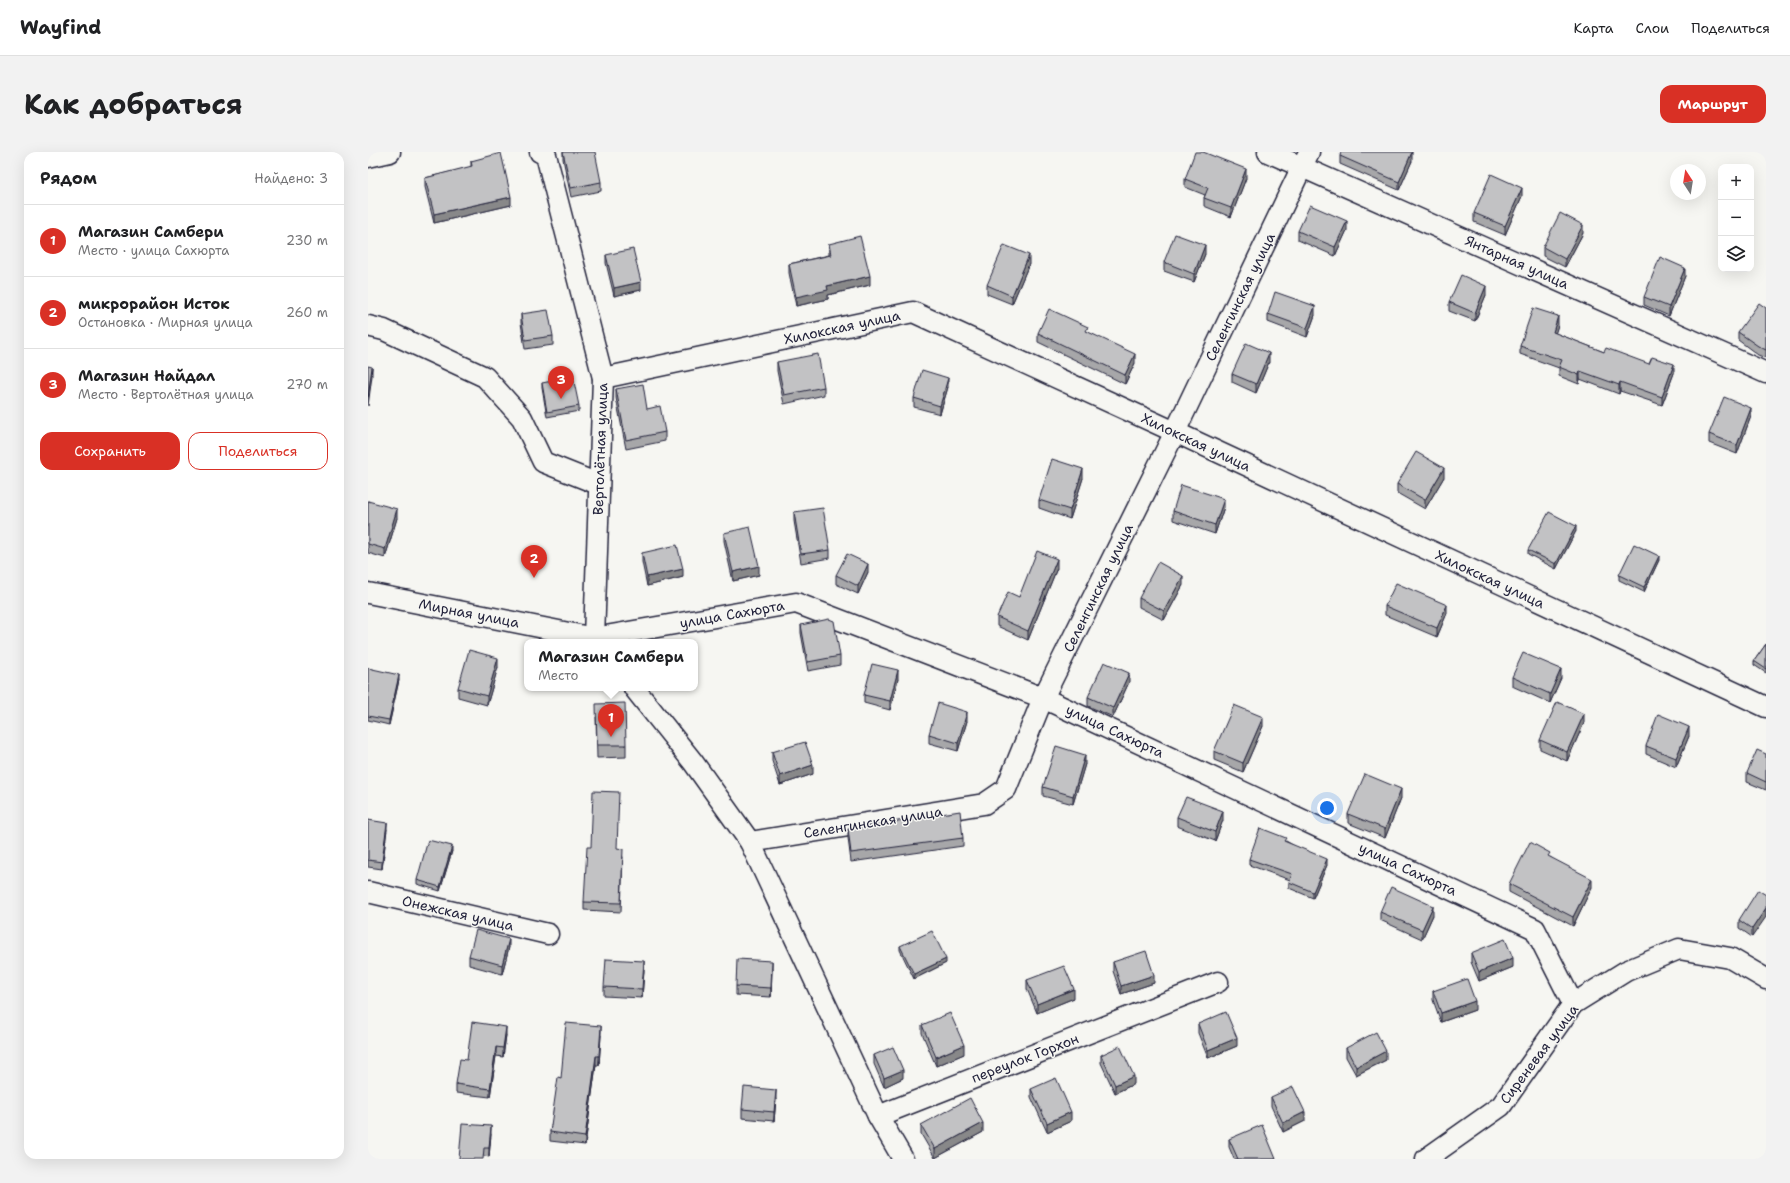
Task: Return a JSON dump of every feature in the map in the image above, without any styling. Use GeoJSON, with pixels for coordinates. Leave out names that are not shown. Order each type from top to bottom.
{"type":"FeatureCollection","features":[{"type":"Feature","properties":{"kind":"street"},"geometry":{"type":"LineString","coordinates":[[368,157],[390,152]]}},
{"type":"Feature","properties":{"kind":"street","name":"Вертолётная улица"},"geometry":{"type":"LineString","coordinates":[[540,152],[546,155],[603,378],[598,484],[596,639]]}},
{"type":"Feature","properties":{"kind":"street","name":"Янтарная улица"},"geometry":{"type":"LineString","coordinates":[[1268,152],[1306,159],[1766,373]]}},
{"type":"Feature","properties":{"kind":"street","name":"Селенгинская улица"},"geometry":{"type":"LineString","coordinates":[[750,842],[984,804],[1006,789],[1043,698],[1175,432],[1306,159]]}},
{"type":"Feature","properties":{"kind":"street","name":"Хилокская улица"},"geometry":{"type":"LineString","coordinates":[[603,378],[912,312],[1175,432],[1766,707]]}},
{"type":"Feature","properties":{"kind":"street"},"geometry":{"type":"LineString","coordinates":[[368,326],[384,330],[485,377],[522,418],[543,462],[598,484]]}},
{"type":"Feature","properties":{"kind":"street","name":"Мирная улица"},"geometry":{"type":"LineString","coordinates":[[368,592],[591,639]]}},
{"type":"Feature","properties":{"kind":"street","name":"улица Сахюрта"},"geometry":{"type":"LineString","coordinates":[[601,639],[796,603],[1043,698],[1535,929],[1573,1004]]}},
{"type":"Feature","properties":{"kind":"street"},"geometry":{"type":"LineString","coordinates":[[636,691],[693,762],[750,842],[878,1116],[903,1159]]}},
{"type":"Feature","properties":{"kind":"street","name":"Онежская улица"},"geometry":{"type":"LineString","coordinates":[[368,892],[548,934]]}},
{"type":"Feature","properties":{"kind":"street","name":"Сиреневая улица"},"geometry":{"type":"LineString","coordinates":[[1426,1159],[1501,1106],[1573,1004],[1626,971],[1679,949],[1730,958],[1766,979]]}},
{"type":"Feature","properties":{"kind":"street","name":"переулок Горхон"},"geometry":{"type":"LineString","coordinates":[[878,1116],[1218,982]]}},
{"type":"Feature","properties":{"kind":"building"},"geometry":{"type":"Polygon","coordinates":[[[563,152],[595,152],[601,182],[571,188],[563,152]]]}},
{"type":"Feature","properties":{"kind":"building"},"geometry":{"type":"Polygon","coordinates":[[[1195,152],[1203,152],[1246,169],[1231,208],[1204,198],[1208,188],[1185,179],[1195,152]]]}},
{"type":"Feature","properties":{"kind":"building"},"geometry":{"type":"Polygon","coordinates":[[[1341,152],[1412,152],[1399,182],[1340,156],[1341,152]]]}},
{"type":"Feature","properties":{"kind":"building"},"geometry":{"type":"Polygon","coordinates":[[[501,153],[511,197],[434,214],[425,178],[472,166],[471,161],[501,153]]]}},
{"type":"Feature","properties":{"kind":"building"},"geometry":{"type":"Polygon","coordinates":[[[1491,174],[1522,188],[1505,226],[1474,213],[1491,174]]]}},
{"type":"Feature","properties":{"kind":"building"},"geometry":{"type":"Polygon","coordinates":[[[1310,205],[1347,221],[1335,247],[1298,231],[1310,205]]]}},
{"type":"Feature","properties":{"kind":"building"},"geometry":{"type":"Polygon","coordinates":[[[1560,213],[1583,225],[1565,259],[1543,247],[1560,213]]]}},
{"type":"Feature","properties":{"kind":"building"},"geometry":{"type":"Polygon","coordinates":[[[1175,234],[1205,245],[1194,274],[1164,262],[1175,234]]]}},
{"type":"Feature","properties":{"kind":"building"},"geometry":{"type":"Polygon","coordinates":[[[860,236],[870,276],[827,286],[828,290],[796,297],[789,264],[831,255],[829,244],[860,236]]]}},
{"type":"Feature","properties":{"kind":"building"},"geometry":{"type":"Polygon","coordinates":[[[1004,245],[1029,255],[1012,296],[987,285],[1004,245]]]}},
{"type":"Feature","properties":{"kind":"building"},"geometry":{"type":"Polygon","coordinates":[[[633,249],[641,282],[614,288],[606,255],[633,249]]]}},
{"type":"Feature","properties":{"kind":"building"},"geometry":{"type":"Polygon","coordinates":[[[1660,257],[1685,268],[1669,307],[1644,297],[1660,257]]]}},
{"type":"Feature","properties":{"kind":"building"},"geometry":{"type":"Polygon","coordinates":[[[1461,275],[1486,286],[1475,313],[1449,302],[1461,275]]]}},
{"type":"Feature","properties":{"kind":"building"},"geometry":{"type":"Polygon","coordinates":[[[1275,292],[1315,306],[1307,328],[1268,314],[1275,292]]]}},
{"type":"Feature","properties":{"kind":"building"},"geometry":{"type":"Polygon","coordinates":[[[1759,303],[1766,308],[1766,350],[1738,332],[1759,303]]]}},
{"type":"Feature","properties":{"kind":"building"},"geometry":{"type":"Polygon","coordinates":[[[1533,308],[1558,316],[1553,332],[1604,352],[1606,348],[1649,364],[1652,357],[1674,364],[1662,397],[1620,382],[1619,385],[1580,371],[1579,375],[1559,367],[1562,360],[1520,346],[1533,308]]]}},
{"type":"Feature","properties":{"kind":"building"},"geometry":{"type":"Polygon","coordinates":[[[1049,309],[1088,327],[1086,331],[1135,354],[1125,375],[1038,333],[1049,309]]]}},
{"type":"Feature","properties":{"kind":"building"},"geometry":{"type":"Polygon","coordinates":[[[548,310],[553,336],[525,340],[521,314],[548,310]]]}},
{"type":"Feature","properties":{"kind":"building"},"geometry":{"type":"Polygon","coordinates":[[[1246,343],[1269,353],[1256,384],[1232,374],[1246,343]]]}},
{"type":"Feature","properties":{"kind":"building"},"geometry":{"type":"Polygon","coordinates":[[[818,354],[824,387],[784,395],[777,362],[818,354]]]}},
{"type":"Feature","properties":{"kind":"building"},"geometry":{"type":"Polygon","coordinates":[[[368,366],[372,367],[368,397],[368,366]]]}},
{"type":"Feature","properties":{"kind":"building"},"geometry":{"type":"Polygon","coordinates":[[[922,370],[948,378],[940,406],[914,398],[922,370]]]}},
{"type":"Feature","properties":{"kind":"building"},"geometry":{"type":"Polygon","coordinates":[[[573,377],[579,406],[547,412],[542,383],[573,377]]]}},
{"type":"Feature","properties":{"kind":"building"},"geometry":{"type":"Polygon","coordinates":[[[643,384],[647,409],[660,406],[665,432],[626,440],[616,389],[643,384]]]}},
{"type":"Feature","properties":{"kind":"building"},"geometry":{"type":"Polygon","coordinates":[[[1724,397],[1751,408],[1737,445],[1709,434],[1724,397]]]}},
{"type":"Feature","properties":{"kind":"building"},"geometry":{"type":"Polygon","coordinates":[[[1416,452],[1444,468],[1425,500],[1397,484],[1416,452]]]}},
{"type":"Feature","properties":{"kind":"building"},"geometry":{"type":"Polygon","coordinates":[[[1052,459],[1083,469],[1070,510],[1039,500],[1052,459]]]}},
{"type":"Feature","properties":{"kind":"building"},"geometry":{"type":"Polygon","coordinates":[[[1181,485],[1224,499],[1215,525],[1173,511],[1181,485]]]}},
{"type":"Feature","properties":{"kind":"building"},"geometry":{"type":"Polygon","coordinates":[[[368,501],[397,509],[385,549],[368,544],[368,501]]]}},
{"type":"Feature","properties":{"kind":"building"},"geometry":{"type":"Polygon","coordinates":[[[823,508],[830,550],[801,554],[794,512],[823,508]]]}},
{"type":"Feature","properties":{"kind":"building"},"geometry":{"type":"Polygon","coordinates":[[[1549,512],[1576,526],[1556,564],[1528,550],[1549,512]]]}},
{"type":"Feature","properties":{"kind":"building"},"geometry":{"type":"Polygon","coordinates":[[[750,527],[759,566],[733,572],[724,533],[750,527]]]}},
{"type":"Feature","properties":{"kind":"building"},"geometry":{"type":"Polygon","coordinates":[[[1634,544],[1659,556],[1644,587],[1619,575],[1634,544]]]}},
{"type":"Feature","properties":{"kind":"building"},"geometry":{"type":"Polygon","coordinates":[[[677,545],[683,569],[647,577],[642,553],[677,545]]]}},
{"type":"Feature","properties":{"kind":"building"},"geometry":{"type":"Polygon","coordinates":[[[1037,551],[1057,559],[1028,631],[997,617],[1008,592],[1019,597],[1037,551]]]}},
{"type":"Feature","properties":{"kind":"building"},"geometry":{"type":"Polygon","coordinates":[[[847,554],[868,564],[858,586],[836,575],[847,554]]]}},
{"type":"Feature","properties":{"kind":"building"},"geometry":{"type":"Polygon","coordinates":[[[1158,562],[1183,576],[1164,611],[1139,598],[1158,562]]]}},
{"type":"Feature","properties":{"kind":"building"},"geometry":{"type":"Polygon","coordinates":[[[1396,583],[1447,605],[1437,628],[1385,606],[1396,583]]]}},
{"type":"Feature","properties":{"kind":"building"},"geometry":{"type":"Polygon","coordinates":[[[829,619],[834,621],[840,656],[808,662],[801,625],[829,619]]]}},
{"type":"Feature","properties":{"kind":"building"},"geometry":{"type":"Polygon","coordinates":[[[1766,644],[1766,669],[1754,661],[1766,644]]]}},
{"type":"Feature","properties":{"kind":"building"},"geometry":{"type":"Polygon","coordinates":[[[469,650],[498,658],[487,696],[458,688],[469,650]]]}},
{"type":"Feature","properties":{"kind":"building"},"geometry":{"type":"Polygon","coordinates":[[[1523,653],[1561,669],[1550,694],[1512,677],[1523,653]]]}},
{"type":"Feature","properties":{"kind":"building"},"geometry":{"type":"Polygon","coordinates":[[[1104,662],[1129,673],[1113,708],[1088,697],[1104,662]]]}},
{"type":"Feature","properties":{"kind":"building"},"geometry":{"type":"Polygon","coordinates":[[[872,664],[898,670],[890,701],[864,695],[872,664]]]}},
{"type":"Feature","properties":{"kind":"building"},"geometry":{"type":"Polygon","coordinates":[[[368,668],[399,675],[389,720],[368,716],[368,668]]]}},
{"type":"Feature","properties":{"kind":"building"},"geometry":{"type":"Polygon","coordinates":[[[1557,702],[1584,714],[1567,752],[1540,740],[1557,702]]]}},
{"type":"Feature","properties":{"kind":"building"},"geometry":{"type":"Polygon","coordinates":[[[625,703],[626,745],[597,745],[596,704],[625,703]]]}},
{"type":"Feature","properties":{"kind":"building"},"geometry":{"type":"Polygon","coordinates":[[[938,703],[967,712],[958,743],[929,734],[938,703]]]}},
{"type":"Feature","properties":{"kind":"building"},"geometry":{"type":"Polygon","coordinates":[[[1234,705],[1263,717],[1243,763],[1214,751],[1234,705]]]}},
{"type":"Feature","properties":{"kind":"building"},"geometry":{"type":"Polygon","coordinates":[[[1658,714],[1689,727],[1676,758],[1646,746],[1658,714]]]}},
{"type":"Feature","properties":{"kind":"building"},"geometry":{"type":"Polygon","coordinates":[[[805,742],[813,765],[780,776],[772,752],[805,742]]]}},
{"type":"Feature","properties":{"kind":"building"},"geometry":{"type":"Polygon","coordinates":[[[1056,746],[1085,755],[1073,796],[1043,787],[1056,746]]]}},
{"type":"Feature","properties":{"kind":"building"},"geometry":{"type":"Polygon","coordinates":[[[1757,750],[1766,754],[1766,782],[1747,773],[1757,750]]]}},
{"type":"Feature","properties":{"kind":"building"},"geometry":{"type":"Polygon","coordinates":[[[1365,774],[1401,789],[1385,829],[1348,814],[1365,774]]]}},
{"type":"Feature","properties":{"kind":"building"},"geometry":{"type":"Polygon","coordinates":[[[593,791],[619,792],[617,848],[623,849],[621,903],[584,902],[587,847],[591,847],[593,791]]]}},
{"type":"Feature","properties":{"kind":"building"},"geometry":{"type":"Polygon","coordinates":[[[1186,797],[1223,811],[1215,832],[1177,817],[1186,797]]]}},
{"type":"Feature","properties":{"kind":"building"},"geometry":{"type":"Polygon","coordinates":[[[960,811],[963,838],[851,853],[848,829],[960,811]]]}},
{"type":"Feature","properties":{"kind":"building"},"geometry":{"type":"Polygon","coordinates":[[[368,820],[387,823],[382,862],[368,860],[368,820]]]}},
{"type":"Feature","properties":{"kind":"building"},"geometry":{"type":"Polygon","coordinates":[[[1260,828],[1286,838],[1284,841],[1327,859],[1313,892],[1289,882],[1292,874],[1249,859],[1260,828]]]}},
{"type":"Feature","properties":{"kind":"building"},"geometry":{"type":"Polygon","coordinates":[[[428,840],[452,846],[440,887],[417,880],[428,840]]]}},
{"type":"Feature","properties":{"kind":"building"},"geometry":{"type":"Polygon","coordinates":[[[1530,842],[1550,853],[1548,856],[1592,879],[1573,917],[1509,884],[1530,842]]]}},
{"type":"Feature","properties":{"kind":"building"},"geometry":{"type":"Polygon","coordinates":[[[1391,887],[1433,906],[1422,930],[1380,912],[1391,887]]]}},
{"type":"Feature","properties":{"kind":"building"},"geometry":{"type":"Polygon","coordinates":[[[1758,890],[1766,895],[1766,908],[1752,929],[1739,920],[1758,890]]]}},
{"type":"Feature","properties":{"kind":"building"},"geometry":{"type":"Polygon","coordinates":[[[476,930],[509,939],[502,965],[469,956],[476,930]]]}},
{"type":"Feature","properties":{"kind":"building"},"geometry":{"type":"Polygon","coordinates":[[[932,931],[946,959],[914,974],[900,946],[932,931]]]}},
{"type":"Feature","properties":{"kind":"building"},"geometry":{"type":"Polygon","coordinates":[[[1505,939],[1513,958],[1479,972],[1471,953],[1505,939]]]}},
{"type":"Feature","properties":{"kind":"building"},"geometry":{"type":"Polygon","coordinates":[[[1146,951],[1154,975],[1121,986],[1113,962],[1146,951]]]}},
{"type":"Feature","properties":{"kind":"building"},"geometry":{"type":"Polygon","coordinates":[[[606,959],[644,961],[642,989],[604,987],[606,959]]]}},
{"type":"Feature","properties":{"kind":"building"},"geometry":{"type":"Polygon","coordinates":[[[737,959],[772,961],[771,988],[736,986],[737,959]]]}},
{"type":"Feature","properties":{"kind":"building"},"geometry":{"type":"Polygon","coordinates":[[[1064,966],[1074,989],[1037,1004],[1027,980],[1064,966]]]}},
{"type":"Feature","properties":{"kind":"building"},"geometry":{"type":"Polygon","coordinates":[[[1467,979],[1475,1001],[1441,1013],[1433,991],[1467,979]]]}},
{"type":"Feature","properties":{"kind":"building"},"geometry":{"type":"Polygon","coordinates":[[[1226,1012],[1237,1038],[1208,1050],[1198,1024],[1226,1012]]]}},
{"type":"Feature","properties":{"kind":"building"},"geometry":{"type":"Polygon","coordinates":[[[950,1013],[964,1045],[936,1057],[922,1025],[950,1013]]]}},
{"type":"Feature","properties":{"kind":"building"},"geometry":{"type":"Polygon","coordinates":[[[472,1022],[506,1027],[503,1048],[496,1047],[490,1089],[456,1084],[460,1059],[467,1060],[472,1022]]]}},
{"type":"Feature","properties":{"kind":"building"},"geometry":{"type":"Polygon","coordinates":[[[566,1023],[601,1026],[599,1056],[596,1056],[585,1137],[550,1132],[558,1077],[561,1078],[566,1023]]]}},
{"type":"Feature","properties":{"kind":"building"},"geometry":{"type":"Polygon","coordinates":[[[1376,1032],[1386,1051],[1356,1067],[1346,1048],[1376,1032]]]}},
{"type":"Feature","properties":{"kind":"building"},"geometry":{"type":"Polygon","coordinates":[[[1120,1046],[1134,1076],[1115,1085],[1101,1055],[1120,1046]]]}},
{"type":"Feature","properties":{"kind":"building"},"geometry":{"type":"Polygon","coordinates":[[[893,1047],[903,1070],[884,1078],[874,1055],[893,1047]]]}},
{"type":"Feature","properties":{"kind":"building"},"geometry":{"type":"Polygon","coordinates":[[[1056,1078],[1071,1112],[1047,1123],[1031,1089],[1056,1078]]]}},
{"type":"Feature","properties":{"kind":"building"},"geometry":{"type":"Polygon","coordinates":[[[744,1087],[776,1090],[774,1112],[742,1109],[744,1087]]]}},
{"type":"Feature","properties":{"kind":"building"},"geometry":{"type":"Polygon","coordinates":[[[1293,1087],[1305,1112],[1283,1123],[1271,1097],[1293,1087]]]}},
{"type":"Feature","properties":{"kind":"building"},"geometry":{"type":"Polygon","coordinates":[[[970,1098],[983,1123],[935,1149],[921,1125],[970,1098]]]}},
{"type":"Feature","properties":{"kind":"building"},"geometry":{"type":"Polygon","coordinates":[[[462,1124],[491,1126],[489,1148],[484,1148],[483,1159],[459,1159],[462,1124]]]}},
{"type":"Feature","properties":{"kind":"building"},"geometry":{"type":"Polygon","coordinates":[[[1262,1125],[1276,1159],[1238,1159],[1229,1139],[1262,1125]]]}},
{"type":"Feature","properties":{"kind":"place","name":"Магазин Найдал"},"geometry":{"type":"Point","coordinates":[561,399]}},
{"type":"Feature","properties":{"kind":"place","name":"микрорайон Исток"},"geometry":{"type":"Point","coordinates":[534,578]}},
{"type":"Feature","properties":{"kind":"place","name":"Магазин Самбери"},"geometry":{"type":"Point","coordinates":[611,737]}}]}
